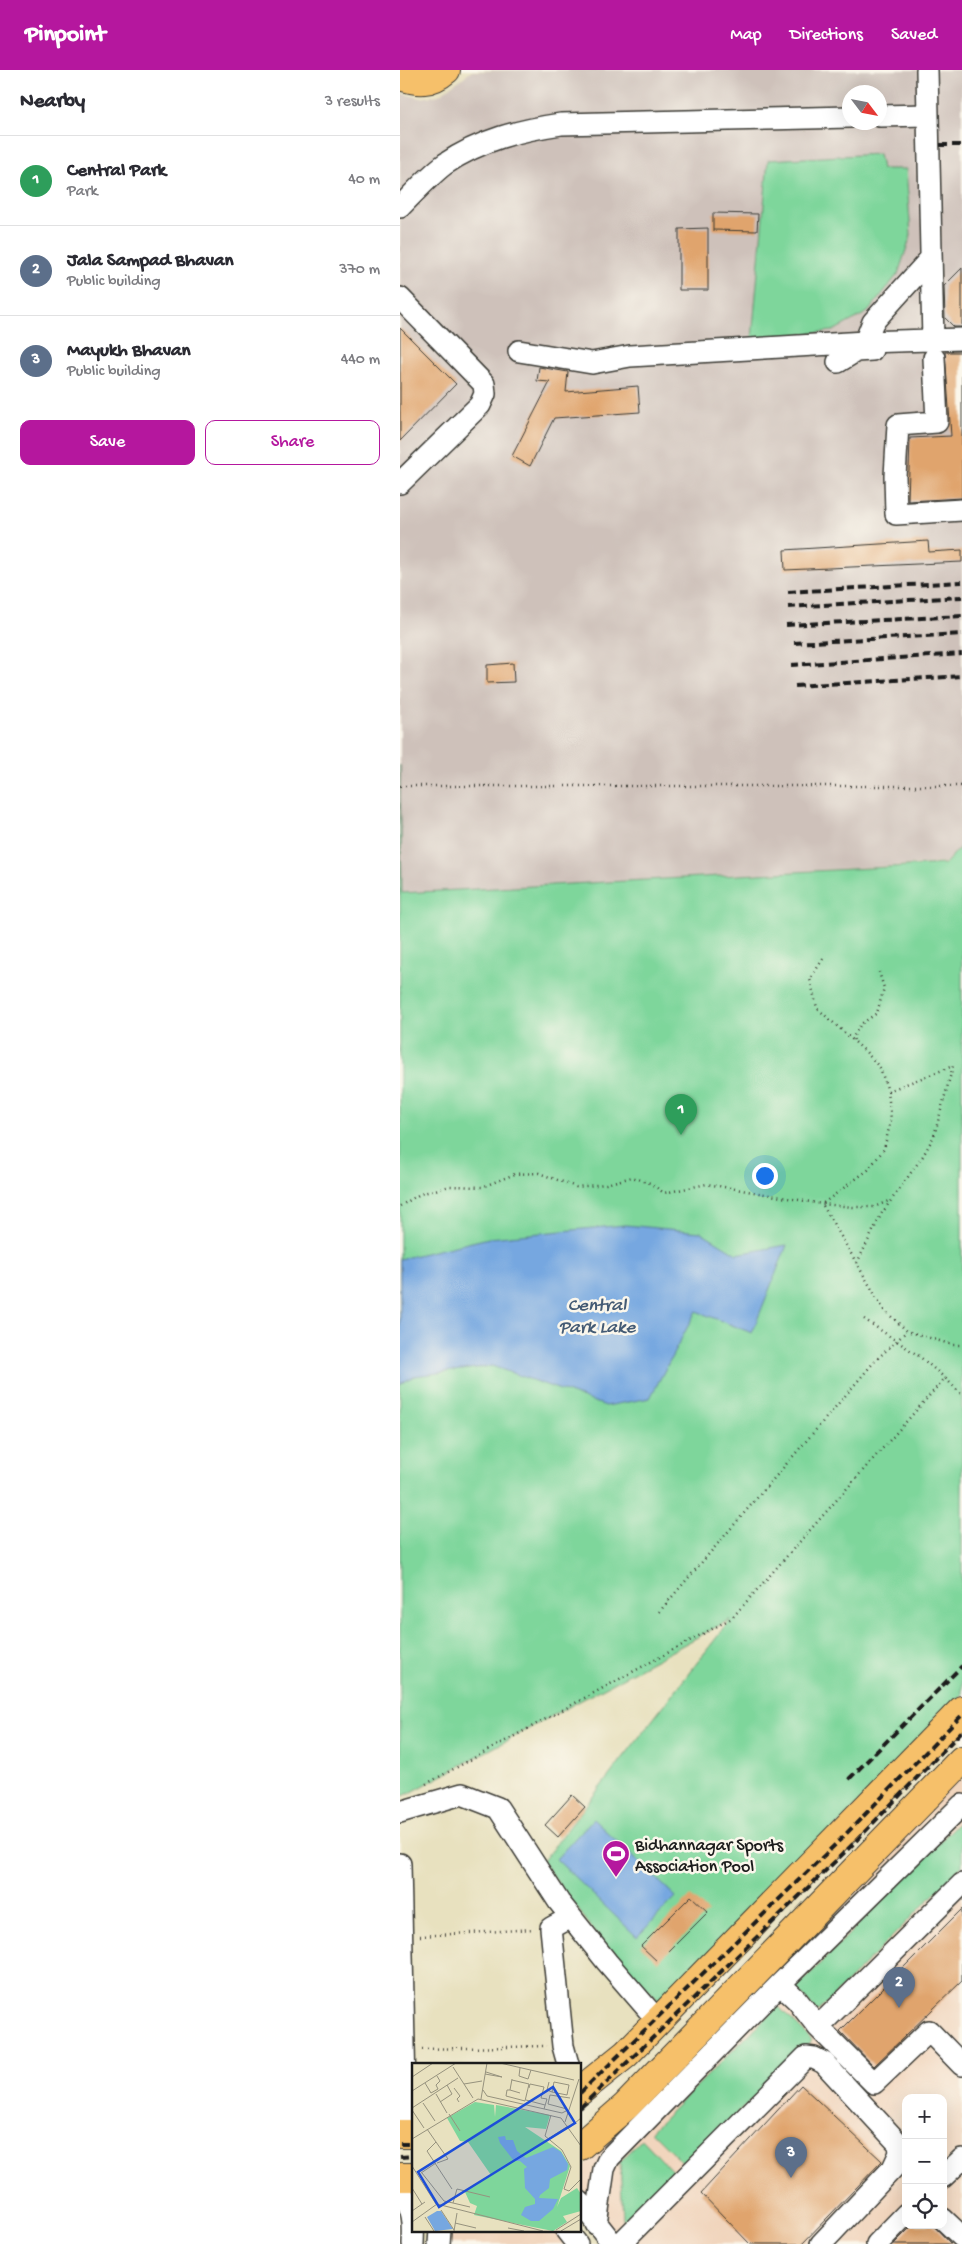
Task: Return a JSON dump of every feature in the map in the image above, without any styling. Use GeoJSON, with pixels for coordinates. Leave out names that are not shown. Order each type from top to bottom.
{"type":"FeatureCollection","features":[{"type":"Feature","properties":{"kind":"main road"},"geometry":{"type":"LineString","coordinates":[[400,76],[413,81],[431,81],[446,70]]}},
{"type":"Feature","properties":{"kind":"main road"},"geometry":{"type":"LineString","coordinates":[[581,2091],[626,2054],[962,1710]]}},
{"type":"Feature","properties":{"kind":"main road"},"geometry":{"type":"LineString","coordinates":[[581,2145],[626,2106],[962,1760]]}},
{"type":"Feature","properties":{"kind":"main road"},"geometry":{"type":"LineString","coordinates":[[780,1896],[806,1920]]}},
{"type":"Feature","properties":{"kind":"street"},"geometry":{"type":"LineString","coordinates":[[927,70],[933,347],[938,422],[898,425],[895,476],[896,514],[962,510]]}},
{"type":"Feature","properties":{"kind":"street"},"geometry":{"type":"LineString","coordinates":[[887,116],[927,115]]}},
{"type":"Feature","properties":{"kind":"street"},"geometry":{"type":"LineString","coordinates":[[400,207],[444,165],[483,143],[523,129],[561,124],[842,117]]}},
{"type":"Feature","properties":{"kind":"street"},"geometry":{"type":"LineString","coordinates":[[865,342],[873,322],[931,258]]}},
{"type":"Feature","properties":{"kind":"street"},"geometry":{"type":"LineString","coordinates":[[400,298],[484,384],[485,394],[480,405],[400,483]]}},
{"type":"Feature","properties":{"kind":"street"},"geometry":{"type":"LineString","coordinates":[[519,351],[592,362],[630,356],[865,342],[933,347],[962,339]]}},
{"type":"Feature","properties":{"kind":"street"},"geometry":{"type":"LineString","coordinates":[[838,362],[856,351],[962,344]]}},
{"type":"Feature","properties":{"kind":"street"},"geometry":{"type":"LineString","coordinates":[[400,1812],[462,1794],[487,1802],[498,1808],[559,1902],[658,2021]]}},
{"type":"Feature","properties":{"kind":"street"},"geometry":{"type":"LineString","coordinates":[[596,2224],[604,2169],[609,2158],[780,1984],[962,1805]]}},
{"type":"Feature","properties":{"kind":"street"},"geometry":{"type":"LineString","coordinates":[[400,1864],[407,2134]]}},
{"type":"Feature","properties":{"kind":"street"},"geometry":{"type":"LineString","coordinates":[[818,2027],[962,1884]]}},
{"type":"Feature","properties":{"kind":"street"},"geometry":{"type":"LineString","coordinates":[[565,2055],[551,1928],[571,1917]]}},
{"type":"Feature","properties":{"kind":"street"},"geometry":{"type":"LineString","coordinates":[[780,1984],[797,2000],[818,2027],[874,2083],[929,2031],[962,2065]]}},
{"type":"Feature","properties":{"kind":"street"},"geometry":{"type":"LineString","coordinates":[[620,2244],[806,2057],[814,2058],[824,2063],[899,2144],[900,2154],[893,2168],[821,2244]]}},
{"type":"Feature","properties":{"kind":"street"},"geometry":{"type":"LineString","coordinates":[[947,2173],[962,2159]]}},
{"type":"Feature","properties":{"kind":"street"},"geometry":{"type":"LineString","coordinates":[[400,2192],[405,2197],[412,2213]]}},
{"type":"Feature","properties":{"kind":"street"},"geometry":{"type":"LineString","coordinates":[[581,2203],[613,2244]]}},
{"type":"Feature","properties":{"kind":"street"},"geometry":{"type":"LineString","coordinates":[[877,2244],[902,2218]]}},
{"type":"Feature","properties":{"kind":"street"},"geometry":{"type":"LineString","coordinates":[[947,2222],[962,2237]]}},
{"type":"Feature","properties":{"kind":"street"},"geometry":{"type":"LineString","coordinates":[[568,2232],[577,2244]]}},
{"type":"Feature","properties":{"kind":"path"},"geometry":{"type":"LineString","coordinates":[[400,786],[962,786]]}},
{"type":"Feature","properties":{"kind":"path"},"geometry":{"type":"LineString","coordinates":[[822,1204],[868,1170],[884,1149],[890,1120],[888,1091],[880,1068],[854,1041],[817,1008],[810,979],[823,960]]}},
{"type":"Feature","properties":{"kind":"path"},"geometry":{"type":"LineString","coordinates":[[854,1041],[853,1037],[861,1024],[877,1013],[884,988],[879,972]]}},
{"type":"Feature","properties":{"kind":"path"},"geometry":{"type":"LineString","coordinates":[[857,1264],[882,1213],[923,1156],[934,1136],[953,1066],[888,1091]]}},
{"type":"Feature","properties":{"kind":"path"},"geometry":{"type":"LineString","coordinates":[[400,1206],[420,1194],[443,1188],[482,1186],[515,1174],[539,1173],[576,1188],[606,1184],[632,1177],[650,1183],[664,1193],[707,1184],[822,1204],[874,1207],[891,1200]]}},
{"type":"Feature","properties":{"kind":"path"},"geometry":{"type":"LineString","coordinates":[[822,1204],[884,1310],[907,1331],[953,1345],[962,1345]]}},
{"type":"Feature","properties":{"kind":"path"},"geometry":{"type":"LineString","coordinates":[[864,1318],[919,1356],[962,1395]]}},
{"type":"Feature","properties":{"kind":"path"},"geometry":{"type":"LineString","coordinates":[[659,1612],[875,1361],[907,1331]]}},
{"type":"Feature","properties":{"kind":"path"},"geometry":{"type":"LineString","coordinates":[[419,1788],[732,1618],[945,1378]]}},
{"type":"Feature","properties":{"kind":"path"},"geometry":{"type":"LineString","coordinates":[[402,1937],[551,1928]]}},
{"type":"Feature","properties":{"kind":"path"},"geometry":{"type":"LineString","coordinates":[[405,2050],[565,2055]]}},
{"type":"Feature","properties":{"kind":"shaded area"},"geometry":{"type":"Polygon","coordinates":[[[962,70],[962,845],[945,863],[402,893],[400,765],[400,93],[420,98],[439,95],[472,71],[962,70]]]}},
{"type":"Feature","properties":{"kind":"shaded area"},"geometry":{"type":"Polygon","coordinates":[[[962,1771],[962,2244],[620,2244],[593,2213],[581,2190],[581,2175],[592,2149],[962,1771]]]}},
{"type":"Feature","properties":{"kind":"shaded area"},"geometry":{"type":"Polygon","coordinates":[[[558,2232],[568,2244],[444,2244],[443,2235],[558,2232]]]}},
{"type":"Feature","properties":{"kind":"green space"},"geometry":{"type":"Polygon","coordinates":[[[879,154],[882,169],[906,169],[911,235],[898,274],[868,312],[833,331],[752,339],[768,160],[879,154]]]}},
{"type":"Feature","properties":{"kind":"green space"},"geometry":{"type":"Polygon","coordinates":[[[400,765],[402,893],[945,864],[962,845],[962,1695],[665,2006],[617,1961],[542,1862],[731,1619],[400,1797],[400,765]]]}},
{"type":"Feature","properties":{"kind":"green space"},"geometry":{"type":"Polygon","coordinates":[[[962,1819],[962,1866],[818,2012],[795,1989],[962,1819]]]}},
{"type":"Feature","properties":{"kind":"green space"},"geometry":{"type":"Polygon","coordinates":[[[778,2006],[812,2040],[685,2165],[651,2131],[778,2006]]]}},
{"type":"Feature","properties":{"kind":"green space"},"geometry":{"type":"Polygon","coordinates":[[[642,2139],[677,2176],[629,2224],[623,2219],[620,2162],[642,2139]]]}},
{"type":"Feature","properties":{"kind":"water","name":"Central Park Lake"},"geometry":{"type":"Polygon","coordinates":[[[625,1225],[701,1232],[737,1254],[787,1245],[752,1333],[696,1311],[650,1398],[606,1406],[492,1366],[414,1376],[400,1384],[400,1259],[489,1238],[625,1225]]]}},
{"type":"Feature","properties":{"kind":"water","name":"Bidhannagar Sports Association Pool"},"geometry":{"type":"Polygon","coordinates":[[[593,1819],[676,1897],[637,1937],[556,1859],[593,1819]]]}},
{"type":"Feature","properties":{"kind":"building"},"geometry":{"type":"Polygon","coordinates":[[[713,213],[758,214],[757,231],[713,230],[713,213]]]}},
{"type":"Feature","properties":{"kind":"building"},"geometry":{"type":"Polygon","coordinates":[[[708,228],[708,290],[679,290],[679,229],[708,228]]]}},
{"type":"Feature","properties":{"kind":"building"},"geometry":{"type":"Polygon","coordinates":[[[962,268],[962,327],[954,327],[945,318],[944,286],[962,268]]]}},
{"type":"Feature","properties":{"kind":"building"},"geometry":{"type":"Polygon","coordinates":[[[400,328],[456,384],[400,441],[400,328]]]}},
{"type":"Feature","properties":{"kind":"building"},"geometry":{"type":"Polygon","coordinates":[[[945,352],[962,352],[962,498],[908,501],[910,438],[951,436],[945,352]]]}},
{"type":"Feature","properties":{"kind":"building"},"geometry":{"type":"Polygon","coordinates":[[[539,367],[568,372],[566,392],[638,386],[640,412],[554,418],[530,466],[512,456],[550,382],[537,381],[539,367]]]}},
{"type":"Feature","properties":{"kind":"building"},"geometry":{"type":"Polygon","coordinates":[[[928,541],[929,552],[962,550],[962,562],[785,570],[784,550],[928,541]]]}},
{"type":"Feature","properties":{"kind":"building"},"geometry":{"type":"Polygon","coordinates":[[[513,663],[514,682],[487,683],[487,665],[513,663]]]}},
{"type":"Feature","properties":{"kind":"building"},"geometry":{"type":"Polygon","coordinates":[[[572,1795],[585,1807],[558,1837],[545,1825],[572,1795]]]}},
{"type":"Feature","properties":{"kind":"building"},"geometry":{"type":"Polygon","coordinates":[[[691,1896],[708,1912],[658,1962],[641,1946],[691,1896]]]}},
{"type":"Feature","properties":{"kind":"building"},"geometry":{"type":"Polygon","coordinates":[[[962,1909],[962,1981],[874,2066],[840,2031],[962,1909]]]}},
{"type":"Feature","properties":{"kind":"building"},"geometry":{"type":"Polygon","coordinates":[[[801,2085],[882,2161],[802,2244],[750,2244],[701,2193],[801,2085]]]}},
{"type":"Feature","properties":{"kind":"building"},"geometry":{"type":"Polygon","coordinates":[[[909,2229],[937,2229],[951,2244],[894,2244],[909,2229]]]}},
{"type":"Feature","properties":{"kind":"railway"},"geometry":{"type":"LineString","coordinates":[[940,145],[962,145]]}},
{"type":"Feature","properties":{"kind":"railway"},"geometry":{"type":"LineString","coordinates":[[788,592],[962,582]]}},
{"type":"Feature","properties":{"kind":"railway"},"geometry":{"type":"LineString","coordinates":[[788,607],[962,597]]}},
{"type":"Feature","properties":{"kind":"railway"},"geometry":{"type":"LineString","coordinates":[[786,625],[962,616]]}},
{"type":"Feature","properties":{"kind":"railway"},"geometry":{"type":"LineString","coordinates":[[794,643],[962,634]]}},
{"type":"Feature","properties":{"kind":"railway"},"geometry":{"type":"LineString","coordinates":[[791,665],[962,654]]}},
{"type":"Feature","properties":{"kind":"railway"},"geometry":{"type":"LineString","coordinates":[[795,686],[962,676]]}},
{"type":"Feature","properties":{"kind":"railway"},"geometry":{"type":"LineString","coordinates":[[849,1779],[962,1666]]}},
{"type":"Feature","properties":{"kind":"railway"},"geometry":{"type":"LineString","coordinates":[[581,2092],[842,1838],[962,1715]]}},
{"type":"Feature","properties":{"kind":"railway"},"geometry":{"type":"LineString","coordinates":[[581,2107],[850,1847],[962,1731]]}},
{"type":"Feature","properties":{"kind":"railway"},"geometry":{"type":"LineString","coordinates":[[400,2144],[412,2144]]}},
{"type":"Feature","properties":{"kind":"railway"},"geometry":{"type":"LineString","coordinates":[[400,2157],[412,2156]]}},
{"type":"Feature","properties":{"kind":"place","name":"Central Park"},"geometry":{"type":"Point","coordinates":[681,1135]}},
{"type":"Feature","properties":{"kind":"place","name":"Bidhannagar Sports Association Pool"},"geometry":{"type":"Point","coordinates":[616,1878]}},
{"type":"Feature","properties":{"kind":"place","name":"Jala Sampad Bhavan"},"geometry":{"type":"Point","coordinates":[899,2008]}},
{"type":"Feature","properties":{"kind":"place","name":"Mayukh Bhavan"},"geometry":{"type":"Point","coordinates":[791,2178]}}]}
